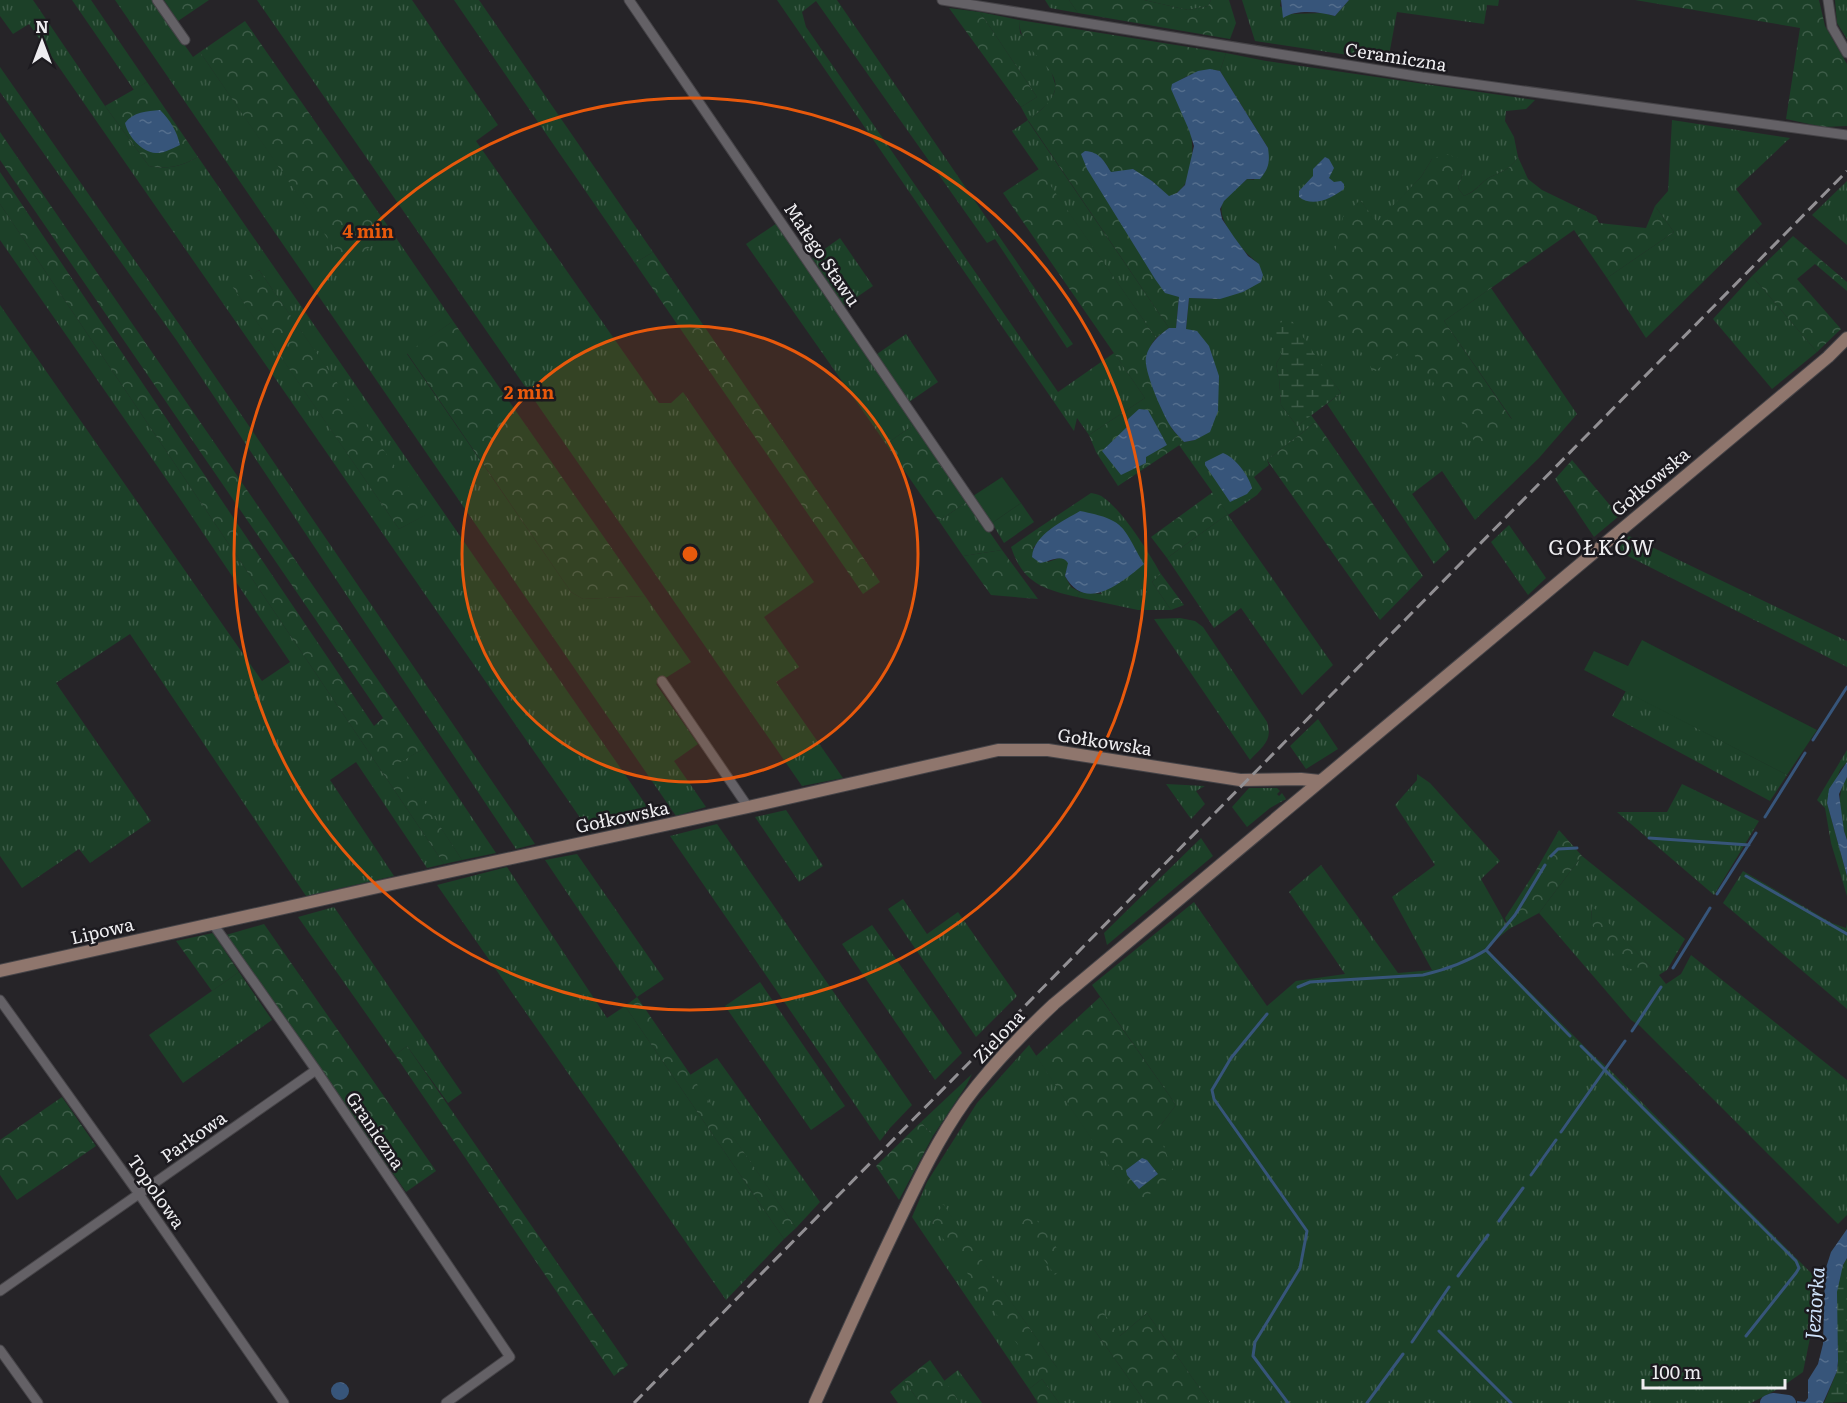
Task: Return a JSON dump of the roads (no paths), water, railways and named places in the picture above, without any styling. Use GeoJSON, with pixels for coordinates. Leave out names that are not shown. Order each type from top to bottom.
{"type":"FeatureCollection","features":[{"type":"Feature","properties":{"kind":"street"},"geometry":{"type":"LineString","coordinates":[[158,0],[185,40]]}},
{"type":"Feature","properties":{"kind":"street","name":"Małego Stawu"},"geometry":{"type":"LineString","coordinates":[[629,0],[989,527]]}},
{"type":"Feature","properties":{"kind":"street","name":"Ceramiczna"},"geometry":{"type":"LineString","coordinates":[[942,0],[1432,79],[1847,135]]}},
{"type":"Feature","properties":{"kind":"street"},"geometry":{"type":"LineString","coordinates":[[1828,0],[1832,27],[1847,53]]}},
{"type":"Feature","properties":{"kind":"street","name":"Gołkowska"},"geometry":{"type":"LineString","coordinates":[[213,924],[984,753],[1015,749],[1048,750],[1240,780],[1320,781],[1828,357],[1847,338]]}},
{"type":"Feature","properties":{"kind":"street"},"geometry":{"type":"LineString","coordinates":[[662,681],[748,807]]}},
{"type":"Feature","properties":{"kind":"street","name":"Zielona"},"geometry":{"type":"LineString","coordinates":[[815,1403],[862,1297],[923,1172],[959,1110],[994,1065],[1010,1046],[1054,1004],[1320,781]]}},
{"type":"Feature","properties":{"kind":"street","name":"Lipowa"},"geometry":{"type":"LineString","coordinates":[[0,971],[213,924]]}},
{"type":"Feature","properties":{"kind":"street","name":"Graniczna"},"geometry":{"type":"LineString","coordinates":[[213,924],[510,1357],[446,1403]]}},
{"type":"Feature","properties":{"kind":"street","name":"Topolowa"},"geometry":{"type":"LineString","coordinates":[[0,1000],[139,1194],[284,1403]]}},
{"type":"Feature","properties":{"kind":"street","name":"Parkowa"},"geometry":{"type":"LineString","coordinates":[[0,1291],[315,1070]]}},
{"type":"Feature","properties":{"kind":"street"},"geometry":{"type":"LineString","coordinates":[[0,1350],[38,1403]]}},
{"type":"Feature","properties":{"kind":"water"},"geometry":{"type":"Polygon","coordinates":[[[1281,0],[1349,0],[1335,16],[1302,12],[1283,18],[1281,0]]]}},
{"type":"Feature","properties":{"kind":"water"},"geometry":{"type":"Polygon","coordinates":[[[1210,69],[1220,71],[1268,148],[1268,165],[1260,179],[1247,179],[1224,201],[1220,209],[1222,219],[1248,256],[1259,264],[1263,275],[1261,282],[1243,292],[1220,299],[1189,298],[1186,329],[1197,331],[1209,346],[1219,376],[1218,411],[1210,432],[1195,440],[1184,442],[1163,413],[1150,382],[1146,363],[1147,352],[1155,340],[1169,328],[1176,328],[1179,297],[1165,293],[1155,279],[1087,169],[1081,154],[1085,151],[1094,153],[1101,158],[1111,172],[1133,169],[1152,181],[1169,196],[1177,193],[1185,185],[1194,146],[1171,89],[1172,84],[1198,71],[1210,69]]]}},
{"type":"Feature","properties":{"kind":"water"},"geometry":{"type":"Polygon","coordinates":[[[160,110],[173,126],[180,145],[165,152],[156,153],[145,150],[136,142],[125,123],[136,114],[160,110]]]}},
{"type":"Feature","properties":{"kind":"water"},"geometry":{"type":"Polygon","coordinates":[[[1325,157],[1329,159],[1334,168],[1329,178],[1334,182],[1341,181],[1344,189],[1334,196],[1316,202],[1304,200],[1299,197],[1299,191],[1313,176],[1313,169],[1325,157]]]}},
{"type":"Feature","properties":{"kind":"water"},"geometry":{"type":"Polygon","coordinates":[[[1139,409],[1148,410],[1167,445],[1146,457],[1146,463],[1121,475],[1102,451],[1127,427],[1128,419],[1139,409]]]}},
{"type":"Feature","properties":{"kind":"water"},"geometry":{"type":"Polygon","coordinates":[[[1223,453],[1232,458],[1241,468],[1252,488],[1247,494],[1230,502],[1205,465],[1205,462],[1223,453]]]}},
{"type":"Feature","properties":{"kind":"water"},"geometry":{"type":"Polygon","coordinates":[[[1080,511],[1115,522],[1126,533],[1144,564],[1115,586],[1093,594],[1083,593],[1074,587],[1065,576],[1068,563],[1065,560],[1059,558],[1040,563],[1032,557],[1038,542],[1050,529],[1080,511]]]}},
{"type":"Feature","properties":{"kind":"water"},"geometry":{"type":"Polygon","coordinates":[[[1847,762],[1847,777],[1839,794],[1847,840],[1847,876],[1827,803],[1829,789],[1847,762]]]}},
{"type":"Feature","properties":{"kind":"water"},"geometry":{"type":"Polygon","coordinates":[[[1142,1158],[1147,1160],[1158,1174],[1139,1189],[1127,1175],[1126,1170],[1142,1158]]]}},
{"type":"Feature","properties":{"kind":"water"},"geometry":{"type":"Polygon","coordinates":[[[1847,1229],[1847,1258],[1843,1265],[1837,1292],[1837,1371],[1823,1403],[1797,1403],[1797,1401],[1805,1402],[1808,1398],[1808,1380],[1818,1364],[1823,1344],[1825,1271],[1831,1252],[1847,1229]]]}},
{"type":"Feature","properties":{"kind":"water"},"geometry":{"type":"Polygon","coordinates":[[[340,1382],[346,1385],[349,1391],[346,1397],[340,1400],[334,1397],[331,1391],[334,1385],[340,1382]]]}},
{"type":"Feature","properties":{"kind":"waterway"},"geometry":{"type":"LineString","coordinates":[[1813,740],[1847,687]]}},
{"type":"Feature","properties":{"kind":"waterway"},"geometry":{"type":"LineString","coordinates":[[1765,817],[1805,753]]}},
{"type":"Feature","properties":{"kind":"waterway"},"geometry":{"type":"LineString","coordinates":[[1717,894],[1756,833]]}},
{"type":"Feature","properties":{"kind":"waterway"},"geometry":{"type":"LineString","coordinates":[[1649,838],[1749,845]]}},
{"type":"Feature","properties":{"kind":"waterway"},"geometry":{"type":"LineString","coordinates":[[1551,856],[1558,849],[1577,848]]}},
{"type":"Feature","properties":{"kind":"waterway"},"geometry":{"type":"LineString","coordinates":[[1486,950],[1515,915],[1545,865]]}},
{"type":"Feature","properties":{"kind":"waterway"},"geometry":{"type":"LineString","coordinates":[[1746,876],[1847,934]]}},
{"type":"Feature","properties":{"kind":"waterway"},"geometry":{"type":"LineString","coordinates":[[1673,968],[1710,908]]}},
{"type":"Feature","properties":{"kind":"waterway"},"geometry":{"type":"LineString","coordinates":[[1298,987],[1310,982],[1423,975],[1455,965],[1486,950],[1570,1036]]}},
{"type":"Feature","properties":{"kind":"waterway"},"geometry":{"type":"LineString","coordinates":[[1632,1031],[1661,987]]}},
{"type":"Feature","properties":{"kind":"waterway"},"geometry":{"type":"LineString","coordinates":[[1267,1014],[1231,1058],[1212,1090],[1214,1099],[1307,1231],[1300,1268],[1255,1342],[1253,1356],[1288,1403]]}},
{"type":"Feature","properties":{"kind":"waterway"},"geometry":{"type":"LineString","coordinates":[[1561,1132],[1625,1041]]}},
{"type":"Feature","properties":{"kind":"waterway"},"geometry":{"type":"LineString","coordinates":[[1581,1046],[1796,1261],[1799,1268],[1796,1273],[1746,1336]]}},
{"type":"Feature","properties":{"kind":"waterway"},"geometry":{"type":"LineString","coordinates":[[1531,1175],[1556,1140]]}},
{"type":"Feature","properties":{"kind":"waterway"},"geometry":{"type":"LineString","coordinates":[[1499,1221],[1523,1188]]}},
{"type":"Feature","properties":{"kind":"waterway"},"geometry":{"type":"LineString","coordinates":[[1458,1276],[1488,1235]]}},
{"type":"Feature","properties":{"kind":"waterway"},"geometry":{"type":"LineString","coordinates":[[1412,1342],[1449,1287]]}},
{"type":"Feature","properties":{"kind":"waterway"},"geometry":{"type":"LineString","coordinates":[[1439,1331],[1511,1403]]}},
{"type":"Feature","properties":{"kind":"waterway"},"geometry":{"type":"LineString","coordinates":[[1367,1403],[1403,1354]]}},
{"type":"Feature","properties":{"kind":"waterway","name":"Jeziorka"},"geometry":{"type":"LineString","coordinates":[[1768,1403],[1773,1401],[1788,1403]]}},
{"type":"Feature","properties":{"kind":"railway"},"geometry":{"type":"LineString","coordinates":[[634,1403],[1847,171]]}},
{"type":"Feature","properties":{"kind":"district","name":"GOŁKÓW"},"geometry":{"type":"Point","coordinates":[1602,545]}}]}
